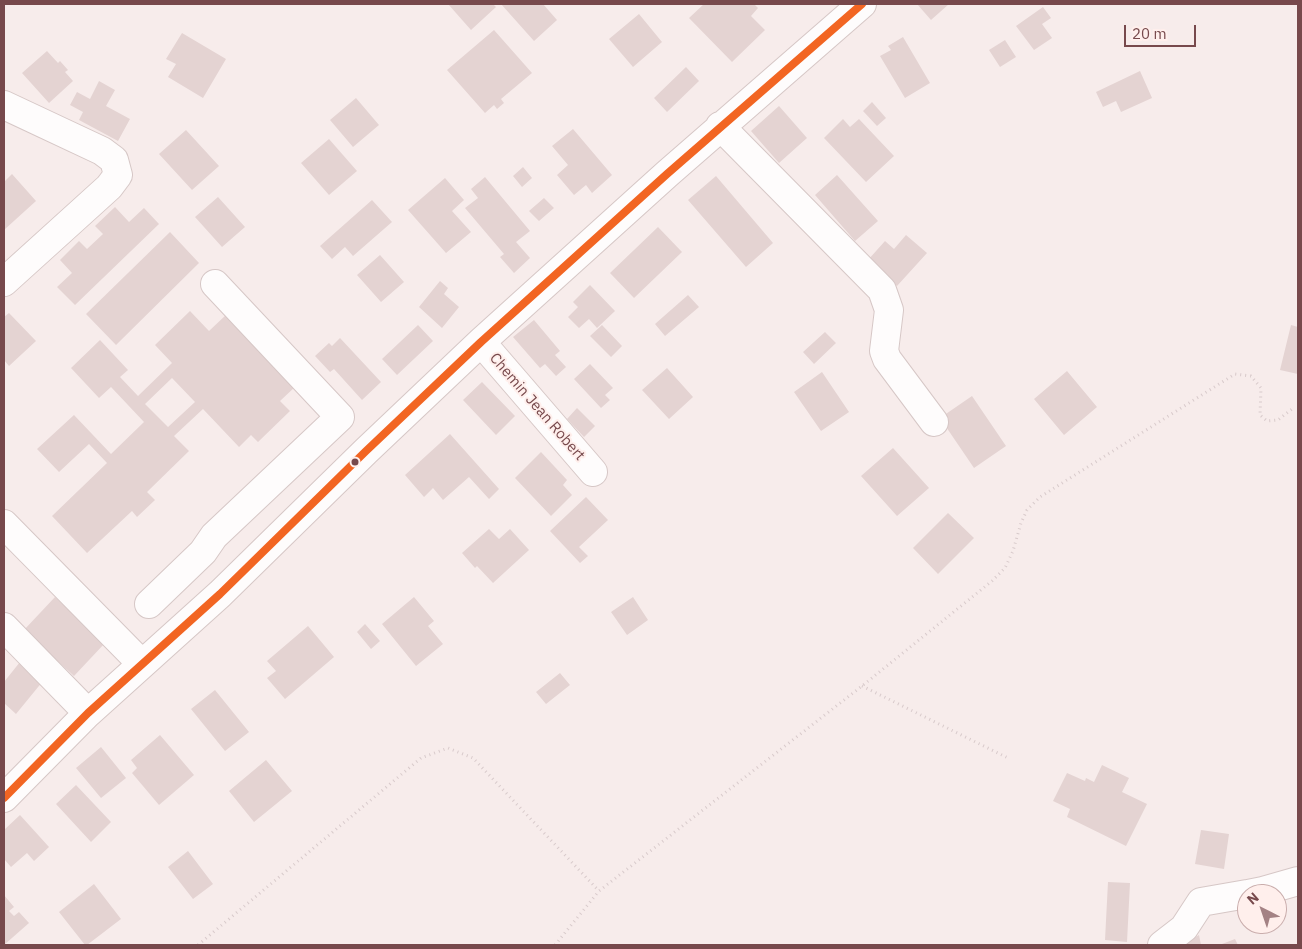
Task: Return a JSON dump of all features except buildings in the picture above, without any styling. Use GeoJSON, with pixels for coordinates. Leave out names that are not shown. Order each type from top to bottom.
{"type":"FeatureCollection","features":[{"type":"Feature","properties":{"kind":"street","name":"Chemin Jean Robert"},"geometry":{"type":"LineString","coordinates":[[4,798],[88,714],[220,594],[481,342],[720,126],[862,4]]}},
{"type":"Feature","properties":{"kind":"street"},"geometry":{"type":"LineString","coordinates":[[4,105],[102,151],[114,160],[118,175],[109,187],[4,282]]}},
{"type":"Feature","properties":{"kind":"street"},"geometry":{"type":"LineString","coordinates":[[720,126],[882,290],[889,310],[884,352],[887,359],[934,422]]}},
{"type":"Feature","properties":{"kind":"street"},"geometry":{"type":"LineString","coordinates":[[149,604],[204,552],[214,536],[340,417],[215,284]]}},
{"type":"Feature","properties":{"kind":"street","name":"Chemin Jean Robert"},"geometry":{"type":"LineString","coordinates":[[481,342],[593,472]]}},
{"type":"Feature","properties":{"kind":"street"},"geometry":{"type":"LineString","coordinates":[[4,524],[142,664]]}},
{"type":"Feature","properties":{"kind":"street"},"geometry":{"type":"LineString","coordinates":[[204,552],[220,594]]}},
{"type":"Feature","properties":{"kind":"street"},"geometry":{"type":"LineString","coordinates":[[4,627],[88,714]]}},
{"type":"Feature","properties":{"kind":"street"},"geometry":{"type":"LineString","coordinates":[[1162,945],[1184,928],[1200,902],[1237,896]]}},
{"type":"Feature","properties":{"kind":"path"},"geometry":{"type":"LineString","coordinates":[[555,945],[599,891],[862,686],[992,581],[1005,568],[1027,510],[1040,497],[1235,374],[1252,376],[1261,388],[1260,415],[1267,421],[1278,420],[1292,409]]}},
{"type":"Feature","properties":{"kind":"path"},"geometry":{"type":"LineString","coordinates":[[862,686],[1010,759]]}},
{"type":"Feature","properties":{"kind":"path"},"geometry":{"type":"LineString","coordinates":[[198,945],[421,758],[448,748],[473,758],[599,891]]}},
{"type":"Feature","properties":{"kind":"transit line"},"geometry":{"type":"LineString","coordinates":[[4,798],[88,713],[220,594],[481,342],[667,174],[862,4]]}}]}
